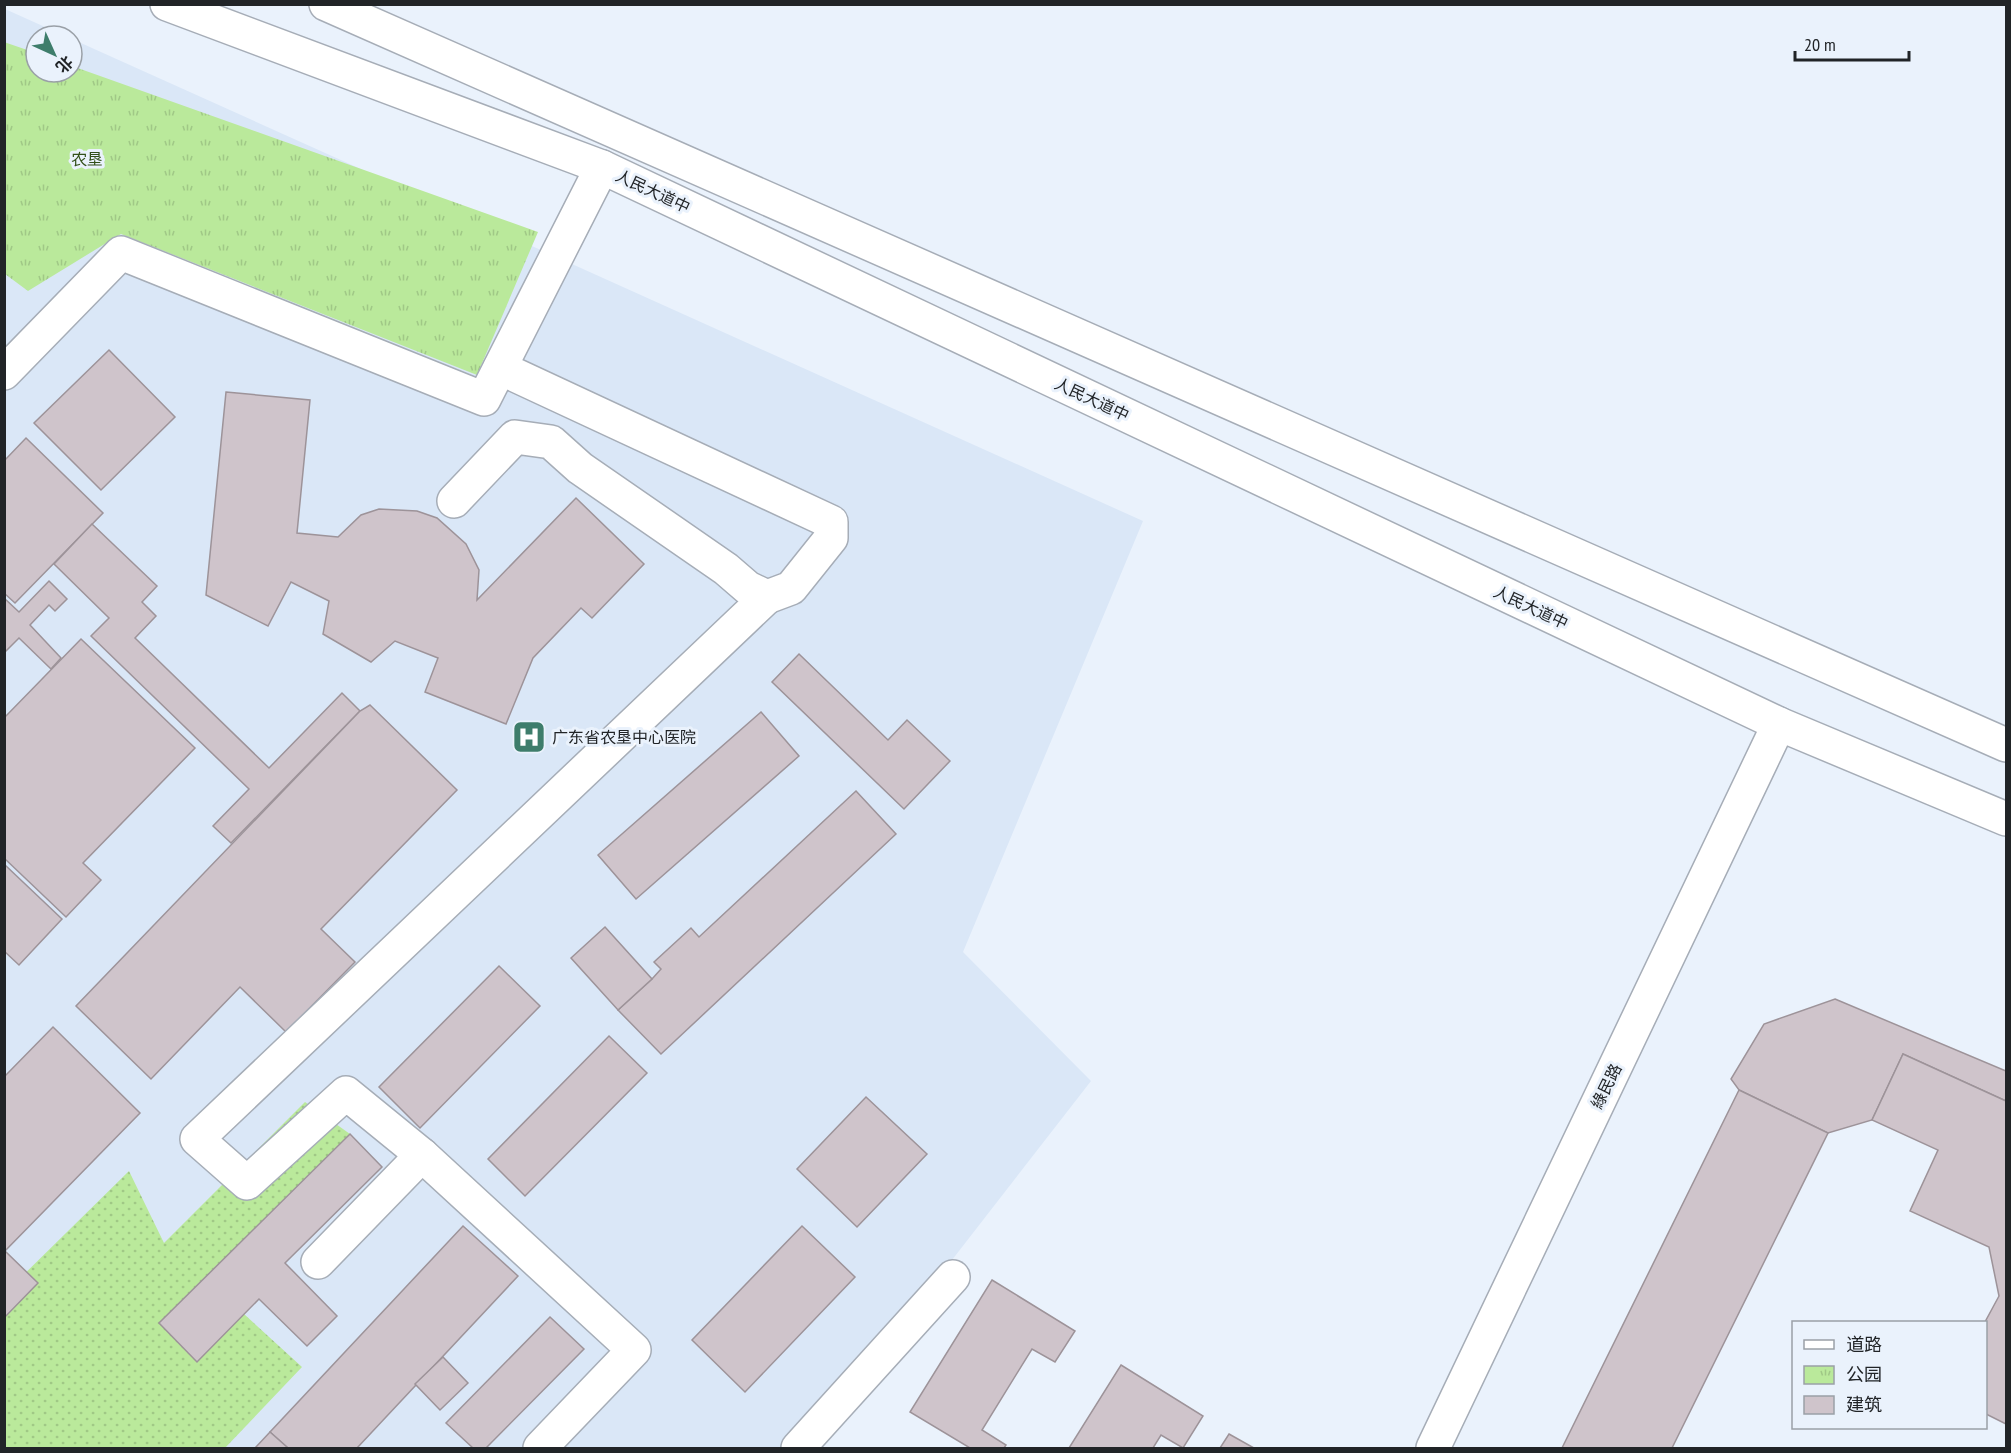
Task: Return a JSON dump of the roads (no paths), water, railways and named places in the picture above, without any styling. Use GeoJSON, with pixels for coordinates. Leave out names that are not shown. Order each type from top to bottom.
{"type":"FeatureCollection","features":[{"type":"Feature","properties":{"kind":"main road","name":"人民大道中"},"geometry":{"type":"LineString","coordinates":[[167,4],[602,167],[1779,724],[2007,819]]}},
{"type":"Feature","properties":{"kind":"main road"},"geometry":{"type":"LineString","coordinates":[[326,4],[2007,745]]}},
{"type":"Feature","properties":{"kind":"main road"},"geometry":{"type":"LineString","coordinates":[[4,373],[121,253],[484,399],[602,167]]}},
{"type":"Feature","properties":{"kind":"main road"},"geometry":{"type":"LineString","coordinates":[[500,368],[831,522],[831,538],[791,588],[767,597],[197,1139],[247,1183],[346,1093],[422,1155],[634,1350],[540,1449]]}},
{"type":"Feature","properties":{"kind":"main road"},"geometry":{"type":"LineString","coordinates":[[454,501],[515,437],[551,442],[580,468],[726,569],[748,588],[767,597]]}},
{"type":"Feature","properties":{"kind":"main road","name":"綠民路"},"geometry":{"type":"LineString","coordinates":[[1433,1449],[1779,724]]}},
{"type":"Feature","properties":{"kind":"main road"},"geometry":{"type":"LineString","coordinates":[[318,1262],[422,1155]]}},
{"type":"Feature","properties":{"kind":"main road"},"geometry":{"type":"LineString","coordinates":[[798,1449],[953,1277]]}},
{"type":"Feature","properties":{"kind":"place","name":"广东省农垦中心医院"},"geometry":{"type":"Point","coordinates":[529,737]}},
{"type":"Feature","properties":{"kind":"park label","name":"农垦"},"geometry":{"type":"Point","coordinates":[87,159]}}]}
